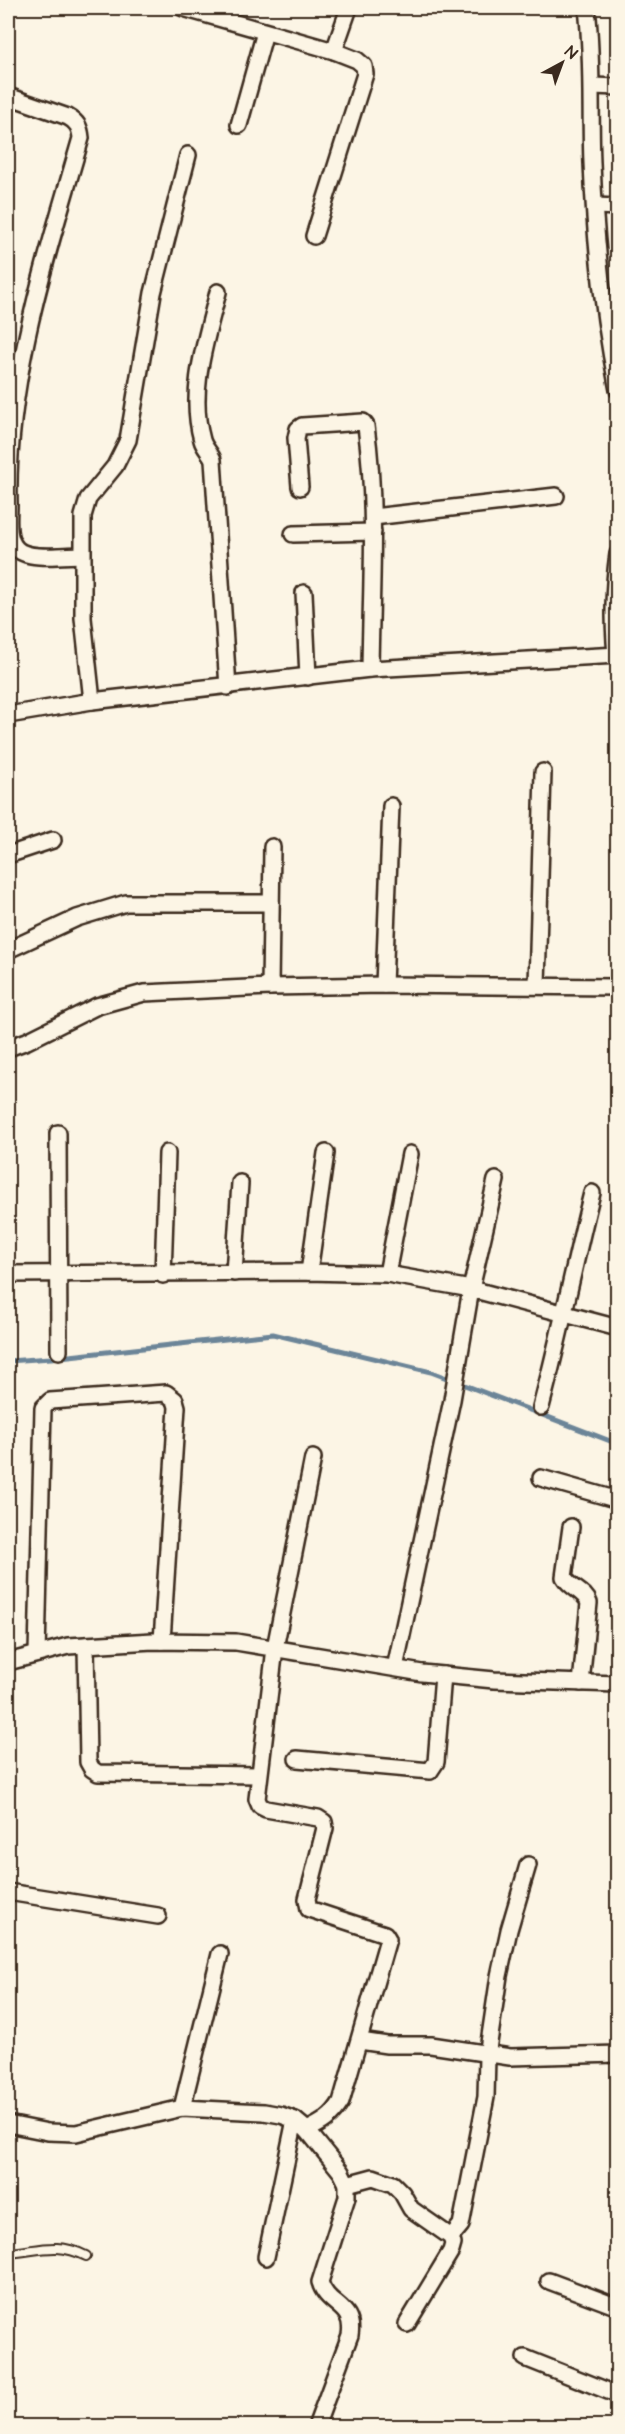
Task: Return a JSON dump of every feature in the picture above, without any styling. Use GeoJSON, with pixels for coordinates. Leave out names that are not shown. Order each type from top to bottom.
{"type":"FeatureCollection","features":[{"type":"Feature","properties":{"kind":"street"},"geometry":{"type":"LineString","coordinates":[[186,8],[334,51],[357,60],[364,66],[365,74],[314,236]]}},
{"type":"Feature","properties":{"kind":"street"},"geometry":{"type":"LineString","coordinates":[[334,51],[349,8]]}},
{"type":"Feature","properties":{"kind":"street"},"geometry":{"type":"LineString","coordinates":[[587,8],[592,86],[591,148],[603,306],[618,390]]}},
{"type":"Feature","properties":{"kind":"street"},"geometry":{"type":"LineString","coordinates":[[239,125],[265,32]]}},
{"type":"Feature","properties":{"kind":"street"},"geometry":{"type":"LineString","coordinates":[[592,86],[618,87]]}},
{"type":"Feature","properties":{"kind":"street"},"geometry":{"type":"LineString","coordinates":[[8,96],[68,117],[76,121],[80,128],[81,138],[29,330],[15,399],[9,488],[10,533],[12,542],[18,550],[27,556],[82,566]]}},
{"type":"Feature","properties":{"kind":"street"},"geometry":{"type":"LineString","coordinates":[[92,701],[83,618],[84,516],[88,499],[116,466],[128,440],[153,293],[188,154]]}},
{"type":"Feature","properties":{"kind":"street"},"geometry":{"type":"LineString","coordinates":[[595,206],[618,207]]}},
{"type":"Feature","properties":{"kind":"street"},"geometry":{"type":"LineString","coordinates":[[218,292],[196,385],[196,408],[203,444],[213,460],[228,687]]}},
{"type":"Feature","properties":{"kind":"street"},"geometry":{"type":"LineString","coordinates":[[300,487],[296,438],[298,429],[302,426],[363,422],[366,426],[371,461],[373,524],[370,669]]}},
{"type":"Feature","properties":{"kind":"street"},"geometry":{"type":"LineString","coordinates":[[293,534],[556,496]]}},
{"type":"Feature","properties":{"kind":"street"},"geometry":{"type":"LineString","coordinates":[[8,715],[168,691],[228,687],[370,669],[617,655],[613,618],[617,559]]}},
{"type":"Feature","properties":{"kind":"street"},"geometry":{"type":"LineString","coordinates":[[304,593],[308,677]]}},
{"type":"Feature","properties":{"kind":"street"},"geometry":{"type":"LineString","coordinates":[[537,985],[543,772]]}},
{"type":"Feature","properties":{"kind":"street"},"geometry":{"type":"LineString","coordinates":[[384,985],[391,806]]}},
{"type":"Feature","properties":{"kind":"street"},"geometry":{"type":"LineString","coordinates":[[8,855],[53,840]]}},
{"type":"Feature","properties":{"kind":"street"},"geometry":{"type":"LineString","coordinates":[[270,987],[272,847]]}},
{"type":"Feature","properties":{"kind":"street"},"geometry":{"type":"LineString","coordinates":[[8,950],[77,918],[126,903],[271,903]]}},
{"type":"Feature","properties":{"kind":"street"},"geometry":{"type":"LineString","coordinates":[[8,1048],[98,1006],[144,993],[384,985],[618,987]]}},
{"type":"Feature","properties":{"kind":"street"},"geometry":{"type":"LineString","coordinates":[[58,1134],[59,1351]]}},
{"type":"Feature","properties":{"kind":"street"},"geometry":{"type":"LineString","coordinates":[[163,1275],[167,1153]]}},
{"type":"Feature","properties":{"kind":"street"},"geometry":{"type":"LineString","coordinates":[[309,1272],[326,1153]]}},
{"type":"Feature","properties":{"kind":"street"},"geometry":{"type":"LineString","coordinates":[[387,1275],[410,1154]]}},
{"type":"Feature","properties":{"kind":"street"},"geometry":{"type":"LineString","coordinates":[[395,1668],[457,1377],[471,1289],[496,1180]]}},
{"type":"Feature","properties":{"kind":"street"},"geometry":{"type":"LineString","coordinates":[[234,1273],[240,1183]]}},
{"type":"Feature","properties":{"kind":"street"},"geometry":{"type":"LineString","coordinates":[[541,1407],[560,1337],[592,1192]]}},
{"type":"Feature","properties":{"kind":"street"},"geometry":{"type":"LineString","coordinates":[[8,1274],[163,1275],[309,1272],[387,1275],[471,1289],[618,1328]]}},
{"type":"Feature","properties":{"kind":"street"},"geometry":{"type":"LineString","coordinates":[[37,1654],[43,1408],[44,1404],[50,1401],[166,1393],[175,1400],[177,1407],[162,1641]]}},
{"type":"Feature","properties":{"kind":"street"},"geometry":{"type":"LineString","coordinates":[[8,2124],[48,2132],[76,2133],[182,2108],[264,2112],[301,2125],[324,2122],[338,2108],[360,2041],[388,1937],[309,1909],[307,1899],[326,1828],[324,1822],[318,1818],[266,1809],[260,1806],[257,1793],[275,1648],[313,1458]]}},
{"type":"Feature","properties":{"kind":"street"},"geometry":{"type":"LineString","coordinates":[[541,1478],[618,1500]]}},
{"type":"Feature","properties":{"kind":"street"},"geometry":{"type":"LineString","coordinates":[[571,1527],[564,1577],[568,1583],[584,1594],[589,1604],[581,1683]]}},
{"type":"Feature","properties":{"kind":"street"},"geometry":{"type":"LineString","coordinates":[[8,1662],[68,1646],[162,1641],[236,1642],[443,1675],[494,1680],[618,1684]]}},
{"type":"Feature","properties":{"kind":"street"},"geometry":{"type":"LineString","coordinates":[[86,1645],[88,1762],[92,1769],[98,1773],[259,1775]]}},
{"type":"Feature","properties":{"kind":"street"},"geometry":{"type":"LineString","coordinates":[[297,1759],[430,1771],[436,1762],[443,1675]]}},
{"type":"Feature","properties":{"kind":"street"},"geometry":{"type":"LineString","coordinates":[[451,2237],[461,2225],[486,2097],[487,2056],[499,1976],[509,1930],[528,1865]]}},
{"type":"Feature","properties":{"kind":"street"},"geometry":{"type":"LineString","coordinates":[[8,1892],[158,1916]]}},
{"type":"Feature","properties":{"kind":"street"},"geometry":{"type":"LineString","coordinates":[[182,2108],[220,1954]]}},
{"type":"Feature","properties":{"kind":"street"},"geometry":{"type":"LineString","coordinates":[[360,2041],[387,2045],[430,2045],[487,2056],[567,2057],[618,2054]]}},
{"type":"Feature","properties":{"kind":"street"},"geometry":{"type":"LineString","coordinates":[[301,2125],[341,2172],[347,2184],[347,2197],[320,2282],[322,2289],[351,2318],[352,2325],[317,2424]]}},
{"type":"Feature","properties":{"kind":"street"},"geometry":{"type":"LineString","coordinates":[[266,2257],[301,2125]]}},
{"type":"Feature","properties":{"kind":"street"},"geometry":{"type":"LineString","coordinates":[[347,2184],[373,2177],[393,2184],[402,2193],[411,2209],[451,2237],[453,2244],[451,2251],[407,2324]]}},
{"type":"Feature","properties":{"kind":"street"},"geometry":{"type":"LineString","coordinates":[[549,2281],[618,2307]]}},
{"type":"Feature","properties":{"kind":"street"},"geometry":{"type":"LineString","coordinates":[[525,2358],[618,2395]]}},
{"type":"Feature","properties":{"kind":"lane"},"geometry":{"type":"LineString","coordinates":[[8,2253],[57,2247],[71,2248],[86,2256]]}},
{"type":"Feature","properties":{"kind":"waterway"},"geometry":{"type":"LineString","coordinates":[[8,1361],[273,1334],[431,1372],[618,1444]]}}]}
